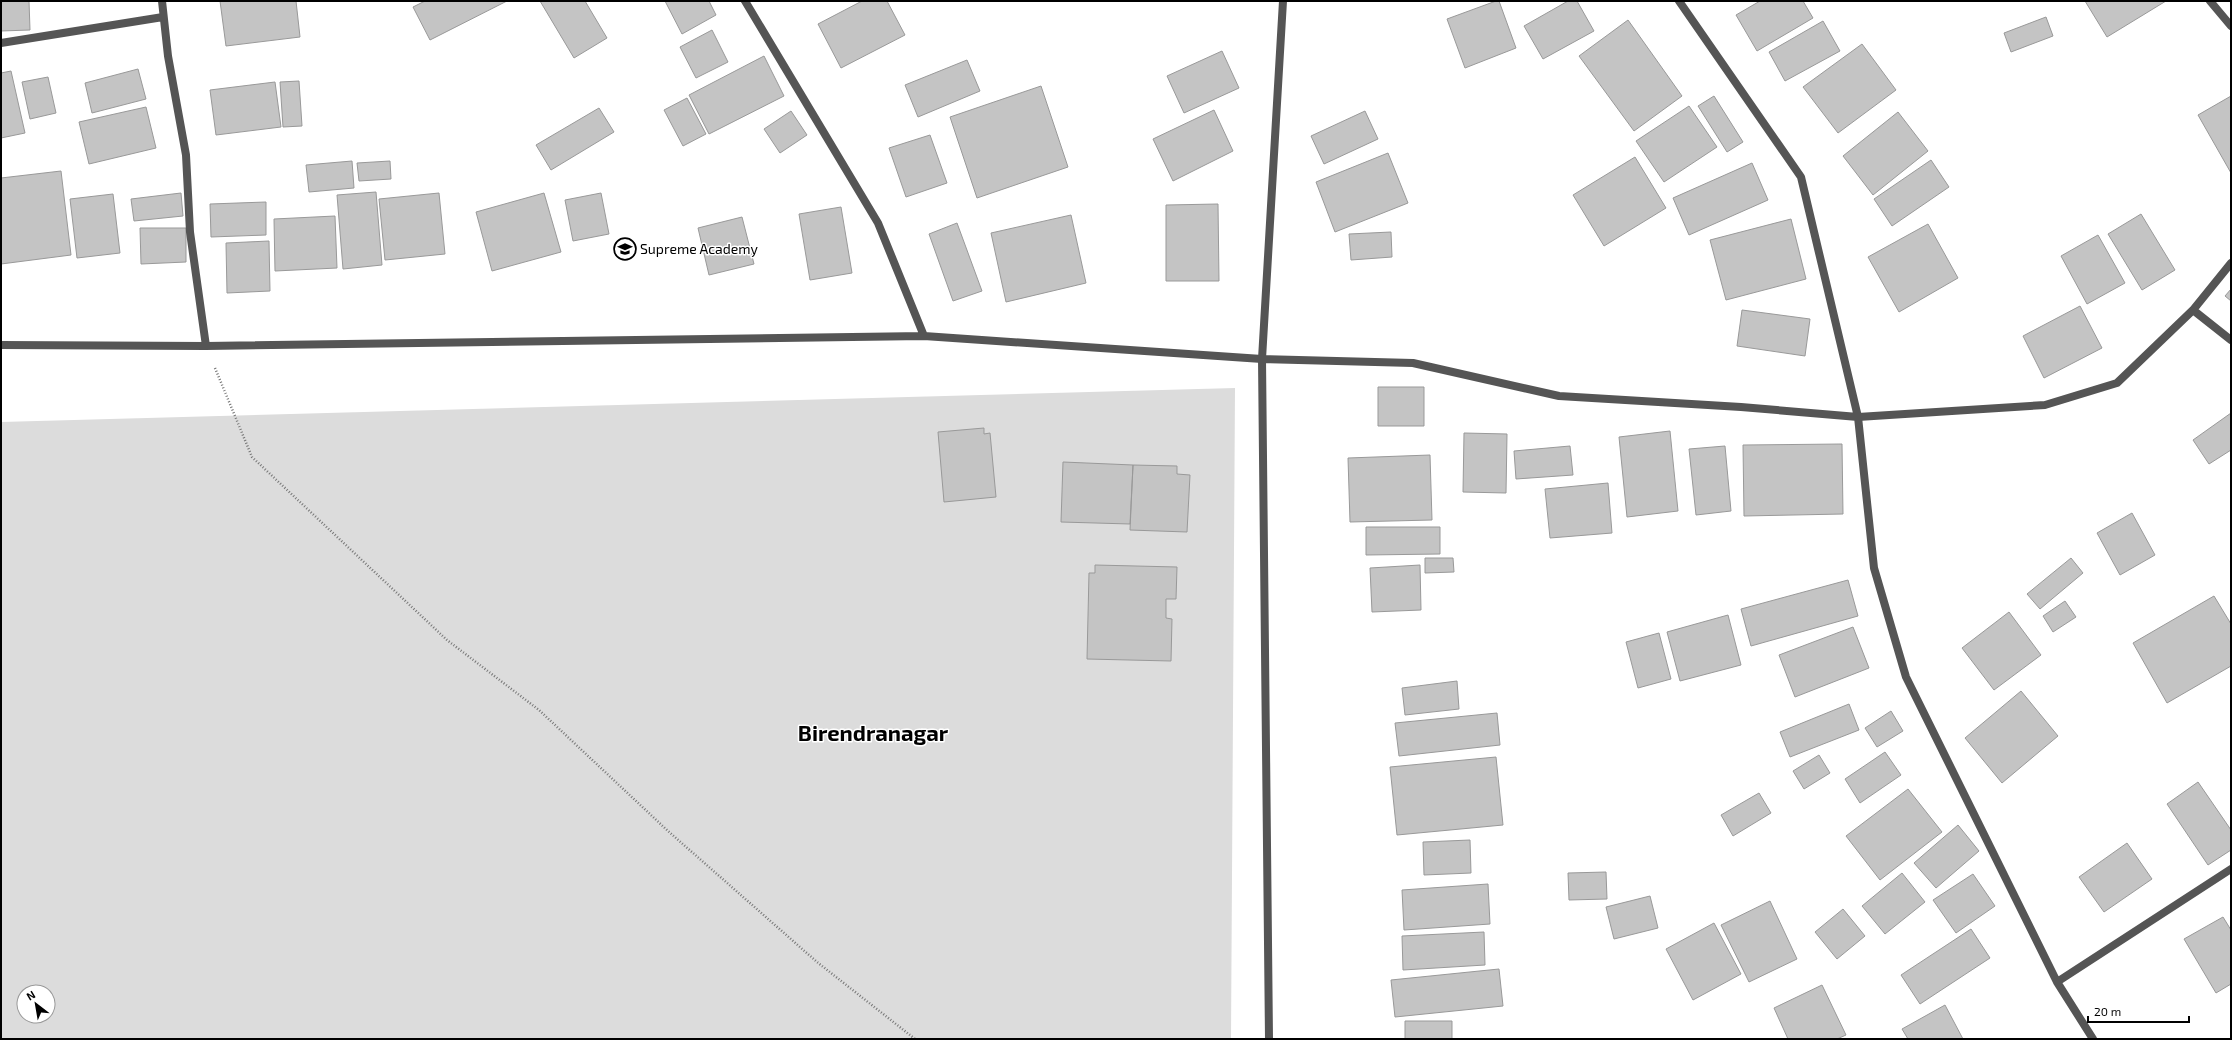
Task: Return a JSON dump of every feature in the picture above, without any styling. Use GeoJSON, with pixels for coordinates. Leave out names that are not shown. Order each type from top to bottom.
{"type":"FeatureCollection","features":[{"type":"Feature","properties":{"kind":"street"},"geometry":{"type":"LineString","coordinates":[[162,1],[168,56],[186,155],[190,232],[206,346]]}},
{"type":"Feature","properties":{"kind":"street"},"geometry":{"type":"LineString","coordinates":[[745,1],[878,223],[924,336]]}},
{"type":"Feature","properties":{"kind":"street"},"geometry":{"type":"LineString","coordinates":[[1269,1039],[1262,359],[1283,1]]}},
{"type":"Feature","properties":{"kind":"street"},"geometry":{"type":"LineString","coordinates":[[1679,1],[1801,177],[1858,417],[1874,568],[1906,677],[2057,982],[2093,1039]]}},
{"type":"Feature","properties":{"kind":"street"},"geometry":{"type":"LineString","coordinates":[[2210,1],[2231,26]]}},
{"type":"Feature","properties":{"kind":"street"},"geometry":{"type":"LineString","coordinates":[[1,43],[163,17]]}},
{"type":"Feature","properties":{"kind":"street"},"geometry":{"type":"LineString","coordinates":[[1,345],[206,346],[924,336],[1262,359],[1413,363],[1559,396],[1741,406],[1858,417],[2045,405],[2117,383],[2193,310],[2231,263]]}},
{"type":"Feature","properties":{"kind":"street"},"geometry":{"type":"LineString","coordinates":[[2193,310],[2231,340]]}},
{"type":"Feature","properties":{"kind":"street"},"geometry":{"type":"LineString","coordinates":[[2057,982],[2231,869]]}},
{"type":"Feature","properties":{"kind":"path"},"geometry":{"type":"LineString","coordinates":[[206,346],[252,457],[446,640],[539,710],[668,831],[817,962],[915,1039]]}},
{"type":"Feature","properties":{"kind":"shaded area"},"geometry":{"type":"Polygon","coordinates":[[[1235,388],[1231,1039],[1,1039],[1,422],[1235,388]]]}},
{"type":"Feature","properties":{"kind":"building"},"geometry":{"type":"Polygon","coordinates":[[[1,1],[29,1],[30,30],[1,31],[1,1]]]}},
{"type":"Feature","properties":{"kind":"building"},"geometry":{"type":"Polygon","coordinates":[[[220,1],[296,1],[300,37],[226,46],[220,1]]]}},
{"type":"Feature","properties":{"kind":"building"},"geometry":{"type":"Polygon","coordinates":[[[425,1],[507,1],[430,40],[413,7],[425,1]]]}},
{"type":"Feature","properties":{"kind":"building"},"geometry":{"type":"Polygon","coordinates":[[[540,1],[585,1],[607,38],[574,58],[540,1]]]}},
{"type":"Feature","properties":{"kind":"building"},"geometry":{"type":"Polygon","coordinates":[[[665,1],[709,1],[716,15],[682,34],[665,1]]]}},
{"type":"Feature","properties":{"kind":"building"},"geometry":{"type":"Polygon","coordinates":[[[862,1],[887,1],[905,35],[841,68],[818,24],[862,1]]]}},
{"type":"Feature","properties":{"kind":"building"},"geometry":{"type":"Polygon","coordinates":[[[1499,1],[1516,48],[1465,68],[1447,19],[1499,1]]]}},
{"type":"Feature","properties":{"kind":"building"},"geometry":{"type":"Polygon","coordinates":[[[1568,1],[1577,1],[1594,31],[1543,59],[1524,26],[1568,1]]]}},
{"type":"Feature","properties":{"kind":"building"},"geometry":{"type":"Polygon","coordinates":[[[1760,1],[1803,1],[1813,18],[1757,51],[1736,15],[1760,1]]]}},
{"type":"Feature","properties":{"kind":"building"},"geometry":{"type":"Polygon","coordinates":[[[2085,1],[2166,1],[2107,37],[2085,1]]]}},
{"type":"Feature","properties":{"kind":"building"},"geometry":{"type":"Polygon","coordinates":[[[2046,17],[2053,36],[2011,52],[2004,33],[2046,17]]]}},
{"type":"Feature","properties":{"kind":"building"},"geometry":{"type":"Polygon","coordinates":[[[1628,20],[1682,96],[1634,131],[1579,56],[1628,20]]]}},
{"type":"Feature","properties":{"kind":"building"},"geometry":{"type":"Polygon","coordinates":[[[1823,21],[1840,51],[1785,81],[1769,52],[1823,21]]]}},
{"type":"Feature","properties":{"kind":"building"},"geometry":{"type":"Polygon","coordinates":[[[712,30],[728,62],[696,78],[680,47],[712,30]]]}},
{"type":"Feature","properties":{"kind":"building"},"geometry":{"type":"Polygon","coordinates":[[[1862,44],[1896,90],[1838,133],[1803,87],[1862,44]]]}},
{"type":"Feature","properties":{"kind":"building"},"geometry":{"type":"Polygon","coordinates":[[[1222,51],[1239,88],[1184,113],[1167,76],[1222,51]]]}},
{"type":"Feature","properties":{"kind":"building"},"geometry":{"type":"Polygon","coordinates":[[[764,56],[784,96],[709,134],[689,95],[764,56]]]}},
{"type":"Feature","properties":{"kind":"building"},"geometry":{"type":"Polygon","coordinates":[[[967,60],[980,91],[918,117],[905,85],[967,60]]]}},
{"type":"Feature","properties":{"kind":"building"},"geometry":{"type":"Polygon","coordinates":[[[138,69],[146,99],[92,113],[85,83],[138,69]]]}},
{"type":"Feature","properties":{"kind":"building"},"geometry":{"type":"Polygon","coordinates":[[[11,71],[25,133],[1,138],[1,73],[11,71]]]}},
{"type":"Feature","properties":{"kind":"building"},"geometry":{"type":"Polygon","coordinates":[[[48,77],[56,113],[30,119],[22,82],[48,77]]]}},
{"type":"Feature","properties":{"kind":"building"},"geometry":{"type":"Polygon","coordinates":[[[299,81],[302,126],[283,127],[280,82],[299,81]]]}},
{"type":"Feature","properties":{"kind":"building"},"geometry":{"type":"Polygon","coordinates":[[[275,82],[281,127],[216,135],[210,90],[275,82]]]}},
{"type":"Feature","properties":{"kind":"building"},"geometry":{"type":"Polygon","coordinates":[[[1041,86],[1068,167],[977,198],[950,117],[1041,86]]]}},
{"type":"Feature","properties":{"kind":"building"},"geometry":{"type":"Polygon","coordinates":[[[1714,96],[1743,142],[1727,152],[1698,106],[1714,96]]]}},
{"type":"Feature","properties":{"kind":"building"},"geometry":{"type":"Polygon","coordinates":[[[2231,96],[2231,173],[2198,115],[2231,96]]]}},
{"type":"Feature","properties":{"kind":"building"},"geometry":{"type":"Polygon","coordinates":[[[687,98],[706,134],[683,146],[664,110],[687,98]]]}},
{"type":"Feature","properties":{"kind":"building"},"geometry":{"type":"Polygon","coordinates":[[[1689,106],[1717,147],[1664,182],[1636,141],[1689,106]]]}},
{"type":"Feature","properties":{"kind":"building"},"geometry":{"type":"Polygon","coordinates":[[[146,107],[156,148],[89,164],[79,122],[146,107]]]}},
{"type":"Feature","properties":{"kind":"building"},"geometry":{"type":"Polygon","coordinates":[[[599,108],[614,132],[551,170],[536,145],[599,108]]]}},
{"type":"Feature","properties":{"kind":"building"},"geometry":{"type":"Polygon","coordinates":[[[1214,110],[1233,151],[1173,181],[1153,139],[1214,110]]]}},
{"type":"Feature","properties":{"kind":"building"},"geometry":{"type":"Polygon","coordinates":[[[791,111],[807,135],[780,153],[764,129],[791,111]]]}},
{"type":"Feature","properties":{"kind":"building"},"geometry":{"type":"Polygon","coordinates":[[[1365,111],[1378,139],[1324,164],[1311,136],[1365,111]]]}},
{"type":"Feature","properties":{"kind":"building"},"geometry":{"type":"Polygon","coordinates":[[[1898,112],[1928,151],[1873,195],[1843,156],[1898,112]]]}},
{"type":"Feature","properties":{"kind":"building"},"geometry":{"type":"Polygon","coordinates":[[[930,135],[947,183],[906,197],[889,148],[930,135]]]}},
{"type":"Feature","properties":{"kind":"building"},"geometry":{"type":"Polygon","coordinates":[[[1388,153],[1408,203],[1335,232],[1316,182],[1388,153]]]}},
{"type":"Feature","properties":{"kind":"building"},"geometry":{"type":"Polygon","coordinates":[[[1635,157],[1666,208],[1604,246],[1573,195],[1635,157]]]}},
{"type":"Feature","properties":{"kind":"building"},"geometry":{"type":"Polygon","coordinates":[[[1931,160],[1949,187],[1892,226],[1874,199],[1931,160]]]}},
{"type":"Feature","properties":{"kind":"building"},"geometry":{"type":"Polygon","coordinates":[[[352,161],[354,188],[309,192],[306,165],[352,161]]]}},
{"type":"Feature","properties":{"kind":"building"},"geometry":{"type":"Polygon","coordinates":[[[390,161],[391,179],[359,181],[357,163],[390,161]]]}},
{"type":"Feature","properties":{"kind":"building"},"geometry":{"type":"Polygon","coordinates":[[[1752,163],[1768,200],[1689,235],[1673,198],[1752,163]]]}},
{"type":"Feature","properties":{"kind":"building"},"geometry":{"type":"Polygon","coordinates":[[[61,171],[71,255],[1,264],[1,178],[61,171]]]}},
{"type":"Feature","properties":{"kind":"building"},"geometry":{"type":"Polygon","coordinates":[[[376,192],[382,265],[343,269],[337,195],[376,192]]]}},
{"type":"Feature","properties":{"kind":"building"},"geometry":{"type":"Polygon","coordinates":[[[181,193],[183,216],[134,221],[131,199],[181,193]]]}},
{"type":"Feature","properties":{"kind":"building"},"geometry":{"type":"Polygon","coordinates":[[[439,193],[445,254],[385,260],[379,199],[439,193]]]}},
{"type":"Feature","properties":{"kind":"building"},"geometry":{"type":"Polygon","coordinates":[[[544,193],[561,252],[492,271],[476,212],[544,193]]]}},
{"type":"Feature","properties":{"kind":"building"},"geometry":{"type":"Polygon","coordinates":[[[601,193],[609,234],[573,241],[565,200],[601,193]]]}},
{"type":"Feature","properties":{"kind":"building"},"geometry":{"type":"Polygon","coordinates":[[[113,194],[120,253],[77,258],[70,199],[113,194]]]}},
{"type":"Feature","properties":{"kind":"building"},"geometry":{"type":"Polygon","coordinates":[[[266,202],[266,235],[211,237],[210,204],[266,202]]]}},
{"type":"Feature","properties":{"kind":"building"},"geometry":{"type":"Polygon","coordinates":[[[1218,204],[1219,281],[1166,281],[1166,205],[1218,204]]]}},
{"type":"Feature","properties":{"kind":"building"},"geometry":{"type":"Polygon","coordinates":[[[841,207],[852,273],[810,280],[799,214],[841,207]]]}},
{"type":"Feature","properties":{"kind":"building"},"geometry":{"type":"Polygon","coordinates":[[[2141,214],[2175,270],[2142,290],[2108,234],[2141,214]]]}},
{"type":"Feature","properties":{"kind":"building"},"geometry":{"type":"Polygon","coordinates":[[[1071,215],[1086,283],[1006,302],[991,233],[1071,215]]]}},
{"type":"Feature","properties":{"kind":"building"},"geometry":{"type":"Polygon","coordinates":[[[335,216],[337,268],[275,271],[274,219],[335,216]]]}},
{"type":"Feature","properties":{"kind":"building"},"geometry":{"type":"Polygon","coordinates":[[[742,217],[754,264],[709,275],[698,228],[742,217]]]}},
{"type":"Feature","properties":{"kind":"building"},"geometry":{"type":"Polygon","coordinates":[[[1791,219],[1806,279],[1726,300],[1710,240],[1791,219]]]}},
{"type":"Feature","properties":{"kind":"building"},"geometry":{"type":"Polygon","coordinates":[[[957,223],[982,291],[953,301],[929,234],[957,223]]]}},
{"type":"Feature","properties":{"kind":"building"},"geometry":{"type":"Polygon","coordinates":[[[1928,224],[1958,278],[1899,312],[1868,257],[1928,224]]]}},
{"type":"Feature","properties":{"kind":"building"},"geometry":{"type":"Polygon","coordinates":[[[140,228],[186,228],[186,262],[141,264],[140,228]]]}},
{"type":"Feature","properties":{"kind":"building"},"geometry":{"type":"Polygon","coordinates":[[[1391,232],[1392,257],[1351,260],[1349,234],[1391,232]]]}},
{"type":"Feature","properties":{"kind":"building"},"geometry":{"type":"Polygon","coordinates":[[[2098,235],[2125,283],[2087,304],[2061,256],[2098,235]]]}},
{"type":"Feature","properties":{"kind":"building"},"geometry":{"type":"Polygon","coordinates":[[[269,241],[270,291],[227,293],[226,243],[269,241]]]}},
{"type":"Feature","properties":{"kind":"building"},"geometry":{"type":"Polygon","coordinates":[[[2231,289],[2231,301],[2225,296],[2231,289]]]}},
{"type":"Feature","properties":{"kind":"building"},"geometry":{"type":"Polygon","coordinates":[[[2080,306],[2102,348],[2044,378],[2023,336],[2080,306]]]}},
{"type":"Feature","properties":{"kind":"building"},"geometry":{"type":"Polygon","coordinates":[[[1742,310],[1810,319],[1805,356],[1737,346],[1742,310]]]}},
{"type":"Feature","properties":{"kind":"building"},"geometry":{"type":"Polygon","coordinates":[[[1378,387],[1424,387],[1424,426],[1378,426],[1378,387]]]}},
{"type":"Feature","properties":{"kind":"building"},"geometry":{"type":"Polygon","coordinates":[[[2231,413],[2231,450],[2209,464],[2193,440],[2231,413]]]}},
{"type":"Feature","properties":{"kind":"building"},"geometry":{"type":"Polygon","coordinates":[[[984,428],[984,434],[990,433],[996,497],[944,502],[938,432],[984,428]]]}},
{"type":"Feature","properties":{"kind":"building"},"geometry":{"type":"Polygon","coordinates":[[[1670,431],[1678,511],[1627,517],[1619,437],[1670,431]]]}},
{"type":"Feature","properties":{"kind":"building"},"geometry":{"type":"Polygon","coordinates":[[[1464,433],[1507,434],[1506,493],[1463,492],[1464,433]]]}},
{"type":"Feature","properties":{"kind":"building"},"geometry":{"type":"Polygon","coordinates":[[[1842,444],[1843,514],[1744,516],[1743,445],[1842,444]]]}},
{"type":"Feature","properties":{"kind":"building"},"geometry":{"type":"Polygon","coordinates":[[[1570,446],[1573,475],[1516,479],[1514,451],[1570,446]]]}},
{"type":"Feature","properties":{"kind":"building"},"geometry":{"type":"Polygon","coordinates":[[[1725,446],[1731,511],[1696,515],[1689,449],[1725,446]]]}},
{"type":"Feature","properties":{"kind":"building"},"geometry":{"type":"Polygon","coordinates":[[[1430,455],[1432,520],[1350,522],[1348,458],[1430,455]]]}},
{"type":"Feature","properties":{"kind":"building"},"geometry":{"type":"Polygon","coordinates":[[[1063,462],[1133,465],[1130,524],[1061,522],[1063,462]]]}},
{"type":"Feature","properties":{"kind":"building"},"geometry":{"type":"Polygon","coordinates":[[[1133,465],[1177,466],[1177,474],[1190,475],[1187,532],[1130,530],[1133,465]]]}},
{"type":"Feature","properties":{"kind":"building"},"geometry":{"type":"Polygon","coordinates":[[[1608,483],[1612,533],[1550,538],[1545,489],[1608,483]]]}},
{"type":"Feature","properties":{"kind":"building"},"geometry":{"type":"Polygon","coordinates":[[[2132,513],[2155,555],[2120,575],[2097,533],[2132,513]]]}},
{"type":"Feature","properties":{"kind":"building"},"geometry":{"type":"Polygon","coordinates":[[[1366,527],[1440,527],[1440,554],[1366,555],[1366,527]]]}},
{"type":"Feature","properties":{"kind":"building"},"geometry":{"type":"Polygon","coordinates":[[[1425,558],[1453,558],[1454,572],[1425,573],[1425,558]]]}},
{"type":"Feature","properties":{"kind":"building"},"geometry":{"type":"Polygon","coordinates":[[[2071,558],[2083,573],[2040,609],[2027,594],[2071,558]]]}},
{"type":"Feature","properties":{"kind":"building"},"geometry":{"type":"Polygon","coordinates":[[[1095,565],[1177,567],[1176,599],[1166,599],[1166,618],[1172,619],[1171,661],[1087,659],[1089,573],[1095,573],[1095,565]]]}},
{"type":"Feature","properties":{"kind":"building"},"geometry":{"type":"Polygon","coordinates":[[[1420,565],[1421,610],[1372,612],[1370,568],[1420,565]]]}},
{"type":"Feature","properties":{"kind":"building"},"geometry":{"type":"Polygon","coordinates":[[[1848,580],[1858,616],[1751,646],[1741,609],[1848,580]]]}},
{"type":"Feature","properties":{"kind":"building"},"geometry":{"type":"Polygon","coordinates":[[[2214,596],[2231,624],[2231,666],[2167,703],[2133,643],[2214,596]]]}},
{"type":"Feature","properties":{"kind":"building"},"geometry":{"type":"Polygon","coordinates":[[[2065,601],[2076,617],[2053,632],[2043,616],[2065,601]]]}},
{"type":"Feature","properties":{"kind":"building"},"geometry":{"type":"Polygon","coordinates":[[[2009,612],[2041,655],[1994,690],[1962,648],[2009,612]]]}},
{"type":"Feature","properties":{"kind":"building"},"geometry":{"type":"Polygon","coordinates":[[[1728,615],[1741,665],[1680,681],[1667,632],[1728,615]]]}},
{"type":"Feature","properties":{"kind":"building"},"geometry":{"type":"Polygon","coordinates":[[[1853,627],[1869,668],[1795,697],[1779,655],[1853,627]]]}},
{"type":"Feature","properties":{"kind":"building"},"geometry":{"type":"Polygon","coordinates":[[[1659,633],[1671,679],[1638,688],[1626,642],[1659,633]]]}},
{"type":"Feature","properties":{"kind":"building"},"geometry":{"type":"Polygon","coordinates":[[[1457,681],[1459,709],[1405,715],[1402,688],[1457,681]]]}},
{"type":"Feature","properties":{"kind":"building"},"geometry":{"type":"Polygon","coordinates":[[[2021,691],[2058,736],[2002,783],[1965,738],[2021,691]]]}},
{"type":"Feature","properties":{"kind":"building"},"geometry":{"type":"Polygon","coordinates":[[[1849,704],[1859,730],[1790,757],[1780,732],[1849,704]]]}},
{"type":"Feature","properties":{"kind":"building"},"geometry":{"type":"Polygon","coordinates":[[[1891,711],[1903,731],[1877,747],[1865,728],[1891,711]]]}},
{"type":"Feature","properties":{"kind":"building"},"geometry":{"type":"Polygon","coordinates":[[[1497,713],[1500,745],[1399,756],[1395,723],[1497,713]]]}},
{"type":"Feature","properties":{"kind":"building"},"geometry":{"type":"Polygon","coordinates":[[[1885,752],[1901,775],[1860,803],[1845,779],[1885,752]]]}},
{"type":"Feature","properties":{"kind":"building"},"geometry":{"type":"Polygon","coordinates":[[[1819,755],[1830,773],[1804,789],[1793,771],[1819,755]]]}},
{"type":"Feature","properties":{"kind":"building"},"geometry":{"type":"Polygon","coordinates":[[[1496,757],[1503,825],[1397,835],[1390,767],[1496,757]]]}},
{"type":"Feature","properties":{"kind":"building"},"geometry":{"type":"Polygon","coordinates":[[[2198,782],[2231,830],[2231,850],[2208,865],[2167,804],[2198,782]]]}},
{"type":"Feature","properties":{"kind":"building"},"geometry":{"type":"Polygon","coordinates":[[[1908,789],[1942,832],[1880,880],[1846,836],[1908,789]]]}},
{"type":"Feature","properties":{"kind":"building"},"geometry":{"type":"Polygon","coordinates":[[[1759,793],[1771,813],[1733,836],[1721,815],[1759,793]]]}},
{"type":"Feature","properties":{"kind":"building"},"geometry":{"type":"Polygon","coordinates":[[[1958,825],[1979,851],[1936,888],[1914,863],[1958,825]]]}},
{"type":"Feature","properties":{"kind":"building"},"geometry":{"type":"Polygon","coordinates":[[[1470,840],[1471,873],[1424,875],[1423,842],[1470,840]]]}},
{"type":"Feature","properties":{"kind":"building"},"geometry":{"type":"Polygon","coordinates":[[[2127,843],[2152,879],[2104,912],[2079,877],[2127,843]]]}},
{"type":"Feature","properties":{"kind":"building"},"geometry":{"type":"Polygon","coordinates":[[[1606,872],[1607,899],[1569,900],[1568,873],[1606,872]]]}},
{"type":"Feature","properties":{"kind":"building"},"geometry":{"type":"Polygon","coordinates":[[[1902,873],[1925,902],[1885,934],[1862,906],[1902,873]]]}},
{"type":"Feature","properties":{"kind":"building"},"geometry":{"type":"Polygon","coordinates":[[[1973,874],[1995,906],[1956,933],[1933,900],[1973,874]]]}},
{"type":"Feature","properties":{"kind":"building"},"geometry":{"type":"Polygon","coordinates":[[[1488,884],[1490,924],[1404,930],[1402,890],[1488,884]]]}},
{"type":"Feature","properties":{"kind":"building"},"geometry":{"type":"Polygon","coordinates":[[[1650,896],[1658,928],[1614,939],[1606,907],[1650,896]]]}},
{"type":"Feature","properties":{"kind":"building"},"geometry":{"type":"Polygon","coordinates":[[[1770,901],[1797,959],[1749,982],[1721,925],[1770,901]]]}},
{"type":"Feature","properties":{"kind":"building"},"geometry":{"type":"Polygon","coordinates":[[[1843,909],[1865,936],[1837,959],[1815,932],[1843,909]]]}},
{"type":"Feature","properties":{"kind":"building"},"geometry":{"type":"Polygon","coordinates":[[[2223,917],[2231,930],[2231,984],[2216,993],[2184,939],[2223,917]]]}},
{"type":"Feature","properties":{"kind":"building"},"geometry":{"type":"Polygon","coordinates":[[[1714,923],[1741,974],[1693,1000],[1666,949],[1714,923]]]}},
{"type":"Feature","properties":{"kind":"building"},"geometry":{"type":"Polygon","coordinates":[[[1971,929],[1990,958],[1920,1004],[1901,975],[1971,929]]]}},
{"type":"Feature","properties":{"kind":"building"},"geometry":{"type":"Polygon","coordinates":[[[1484,932],[1485,965],[1403,970],[1402,936],[1484,932]]]}},
{"type":"Feature","properties":{"kind":"building"},"geometry":{"type":"Polygon","coordinates":[[[1499,969],[1503,1006],[1395,1017],[1391,980],[1499,969]]]}},
{"type":"Feature","properties":{"kind":"building"},"geometry":{"type":"Polygon","coordinates":[[[1822,985],[1846,1035],[1837,1039],[1788,1039],[1774,1008],[1822,985]]]}},
{"type":"Feature","properties":{"kind":"building"},"geometry":{"type":"Polygon","coordinates":[[[1945,1005],[1963,1039],[1908,1039],[1902,1029],[1945,1005]]]}},
{"type":"Feature","properties":{"kind":"building"},"geometry":{"type":"Polygon","coordinates":[[[1405,1021],[1452,1021],[1452,1039],[1405,1039],[1405,1021]]]}},
{"type":"Feature","properties":{"kind":"place","name":"Supreme Academy"},"geometry":{"type":"Point","coordinates":[625,249]}},
{"type":"Feature","properties":{"kind":"district","name":"Birendranagar"},"geometry":{"type":"Point","coordinates":[873,733]}}]}
